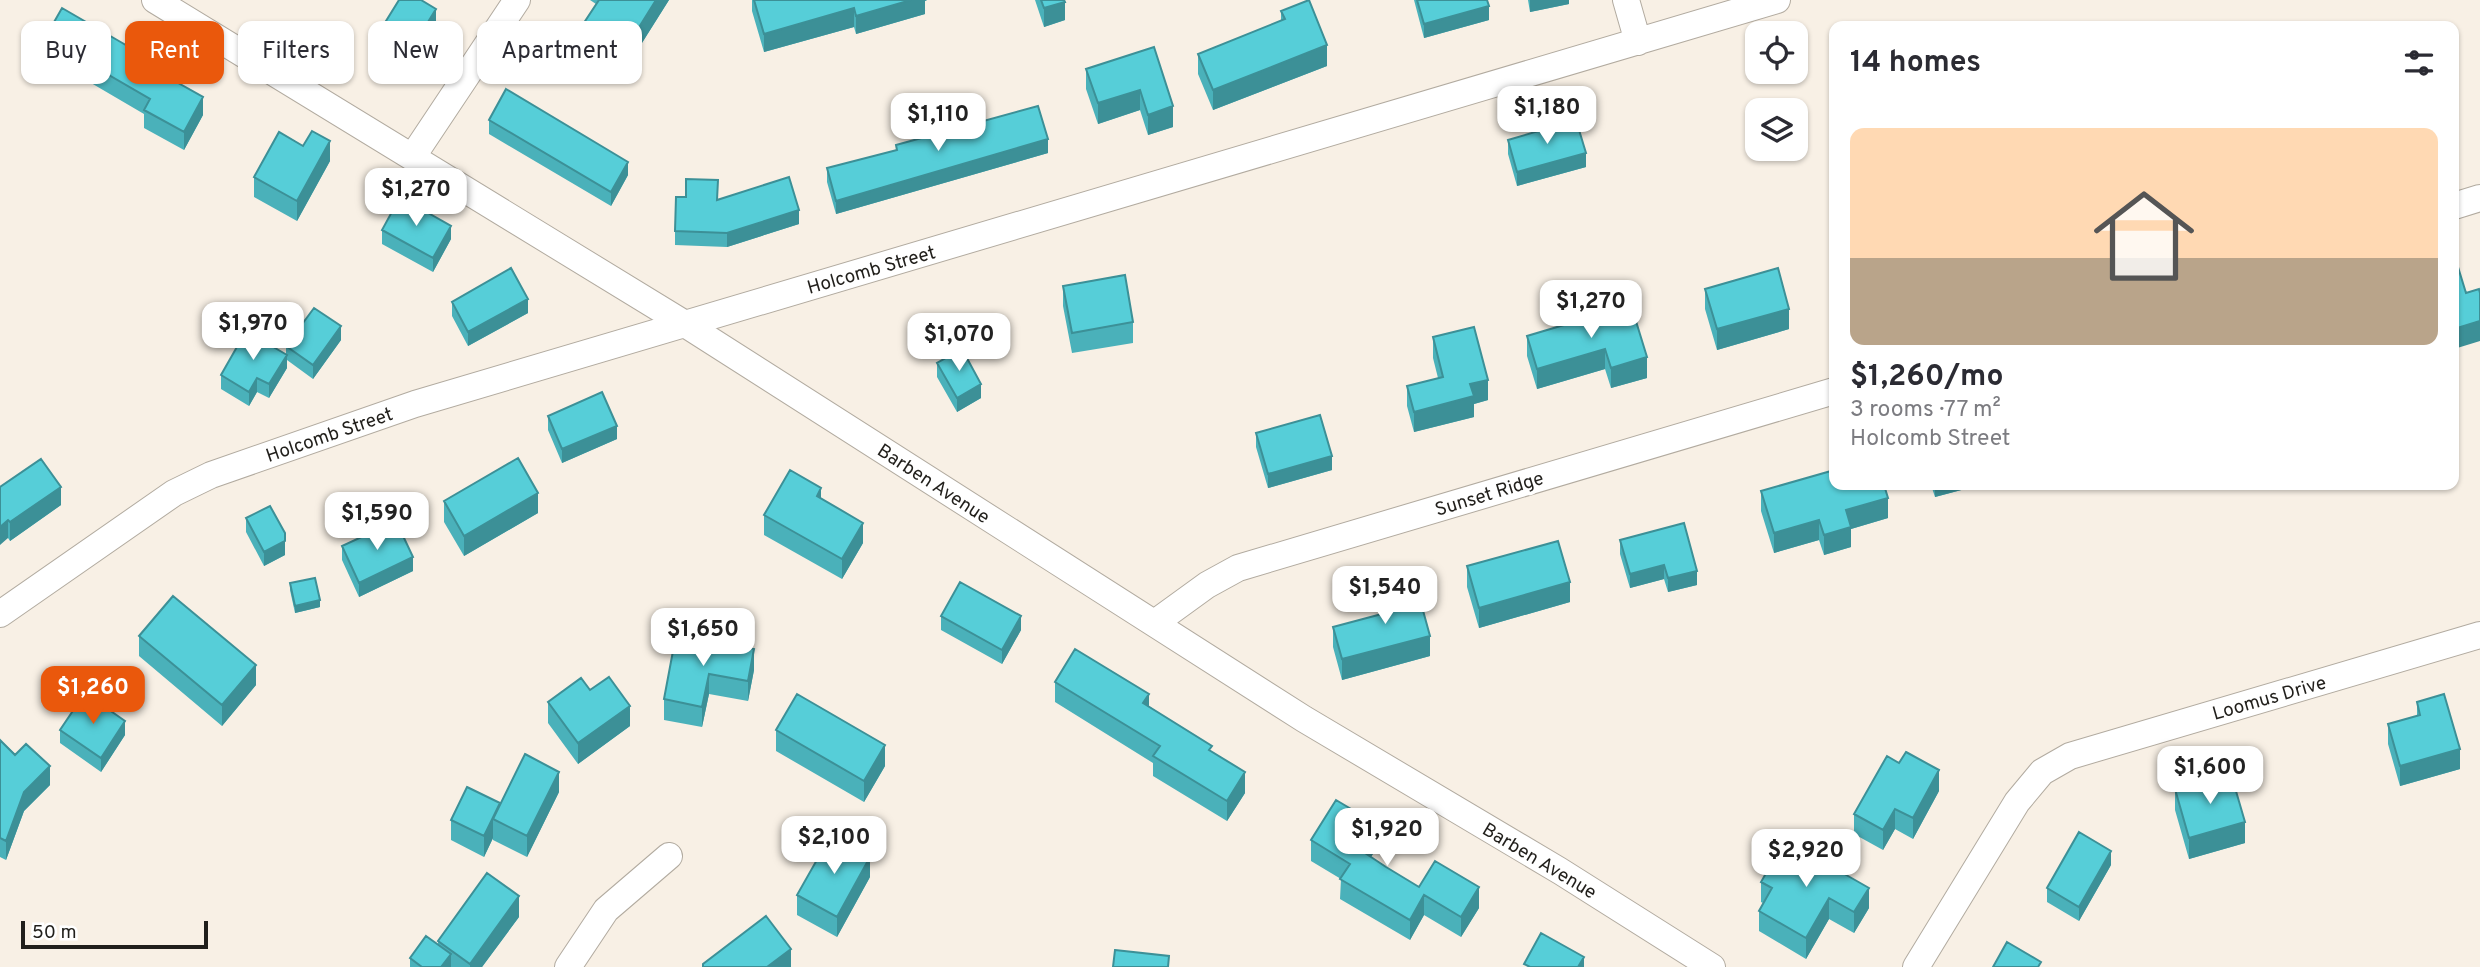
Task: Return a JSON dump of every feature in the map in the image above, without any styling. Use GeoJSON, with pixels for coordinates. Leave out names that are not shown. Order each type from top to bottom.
{"type":"FeatureCollection","features":[{"type":"Feature","properties":{"kind":"street","name":"Barben Avenue"},"geometry":{"type":"LineString","coordinates":[[155,0],[685,324],[1156,622],[1304,719],[1560,871],[1712,967]]}},
{"type":"Feature","properties":{"kind":"street"},"geometry":{"type":"LineString","coordinates":[[414,156],[517,0]]}},
{"type":"Feature","properties":{"kind":"street"},"geometry":{"type":"LineString","coordinates":[[1626,0],[1638,42]]}},
{"type":"Feature","properties":{"kind":"street","name":"Holcomb Street"},"geometry":{"type":"LineString","coordinates":[[0,614],[174,493],[211,475],[415,404],[1777,0]]}},
{"type":"Feature","properties":{"kind":"street"},"geometry":{"type":"LineString","coordinates":[[2459,204],[2480,198]]}},
{"type":"Feature","properties":{"kind":"street","name":"Sunset Ridge"},"geometry":{"type":"LineString","coordinates":[[1156,622],[1207,585],[1238,568],[1829,392]]}},
{"type":"Feature","properties":{"kind":"street","name":"Loomus Drive"},"geometry":{"type":"LineString","coordinates":[[1916,967],[2017,802],[2042,772],[2060,761],[2480,635]]}},
{"type":"Feature","properties":{"kind":"street"},"geometry":{"type":"LineString","coordinates":[[568,967],[606,910],[669,856]]}},
{"type":"Feature","properties":{"kind":"building"},"geometry":{"type":"Polygon","coordinates":[[[399,0],[421,0],[436,9],[429,21],[386,21],[399,0]]]}},
{"type":"Feature","properties":{"kind":"building"},"geometry":{"type":"Polygon","coordinates":[[[599,0],[656,0],[642,22],[585,21],[599,0]]]}},
{"type":"Feature","properties":{"kind":"building"},"geometry":{"type":"Polygon","coordinates":[[[754,0],[911,0],[856,16],[854,8],[764,34],[754,0]]]}},
{"type":"Feature","properties":{"kind":"building"},"geometry":{"type":"Polygon","coordinates":[[[1041,0],[1064,0],[1065,2],[1044,8],[1041,0]]]}},
{"type":"Feature","properties":{"kind":"building"},"geometry":{"type":"Polygon","coordinates":[[[1309,0],[1327,45],[1213,90],[1198,54],[1285,19],[1281,11],[1309,0]]]}},
{"type":"Feature","properties":{"kind":"building"},"geometry":{"type":"Polygon","coordinates":[[[1417,0],[1487,0],[1489,6],[1424,24],[1417,0]]]}},
{"type":"Feature","properties":{"kind":"building"},"geometry":{"type":"Polygon","coordinates":[[[62,8],[84,21],[55,21],[62,8]]]}},
{"type":"Feature","properties":{"kind":"building"},"geometry":{"type":"Polygon","coordinates":[[[111,36],[125,45],[125,84],[180,84],[203,97],[184,132],[144,110],[150,99],[111,76],[111,36]]]}},
{"type":"Feature","properties":{"kind":"building"},"geometry":{"type":"Polygon","coordinates":[[[1154,47],[1173,106],[1148,115],[1140,90],[1098,103],[1086,69],[1154,47]]]}},
{"type":"Feature","properties":{"kind":"building"},"geometry":{"type":"Polygon","coordinates":[[[506,89],[628,162],[611,192],[489,120],[506,89]]]}},
{"type":"Feature","properties":{"kind":"building"},"geometry":{"type":"Polygon","coordinates":[[[1038,106],[1048,139],[836,201],[827,168],[897,150],[896,145],[1038,106]]]}},
{"type":"Feature","properties":{"kind":"building"},"geometry":{"type":"Polygon","coordinates":[[[1576,120],[1586,153],[1517,172],[1508,140],[1576,120]]]}},
{"type":"Feature","properties":{"kind":"building"},"geometry":{"type":"Polygon","coordinates":[[[312,131],[330,141],[297,201],[254,177],[279,132],[303,146],[312,131]]]}},
{"type":"Feature","properties":{"kind":"building"},"geometry":{"type":"Polygon","coordinates":[[[789,177],[799,210],[727,233],[675,231],[676,197],[686,197],[686,179],[718,180],[717,200],[789,177]]]}},
{"type":"Feature","properties":{"kind":"building"},"geometry":{"type":"Polygon","coordinates":[[[400,197],[451,226],[433,258],[382,230],[400,197]]]}},
{"type":"Feature","properties":{"kind":"building"},"geometry":{"type":"Polygon","coordinates":[[[511,268],[528,299],[468,332],[452,302],[511,268]]]}},
{"type":"Feature","properties":{"kind":"building"},"geometry":{"type":"Polygon","coordinates":[[[1778,268],[1789,309],[1717,329],[1705,289],[1778,268]]]}},
{"type":"Feature","properties":{"kind":"building"},"geometry":{"type":"Polygon","coordinates":[[[2459,270],[2466,293],[2479,289],[2480,321],[2459,327],[2459,270]]]}},
{"type":"Feature","properties":{"kind":"building"},"geometry":{"type":"Polygon","coordinates":[[[1125,275],[1133,322],[1072,333],[1063,286],[1125,275]]]}},
{"type":"Feature","properties":{"kind":"building"},"geometry":{"type":"Polygon","coordinates":[[[1631,305],[1647,357],[1611,368],[1605,349],[1537,369],[1527,336],[1631,305]]]}},
{"type":"Feature","properties":{"kind":"building"},"geometry":{"type":"Polygon","coordinates":[[[314,308],[341,326],[313,365],[286,346],[314,308]]]}},
{"type":"Feature","properties":{"kind":"building"},"geometry":{"type":"Polygon","coordinates":[[[1474,327],[1488,380],[1470,384],[1474,396],[1414,412],[1407,386],[1443,377],[1433,337],[1474,327]]]}},
{"type":"Feature","properties":{"kind":"building"},"geometry":{"type":"Polygon","coordinates":[[[246,331],[287,355],[269,384],[257,378],[249,392],[221,375],[246,331]]]}},
{"type":"Feature","properties":{"kind":"building"},"geometry":{"type":"Polygon","coordinates":[[[962,349],[981,384],[957,398],[937,363],[962,349]]]}},
{"type":"Feature","properties":{"kind":"building"},"geometry":{"type":"Polygon","coordinates":[[[602,392],[617,426],[562,449],[548,416],[602,392]]]}},
{"type":"Feature","properties":{"kind":"building"},"geometry":{"type":"Polygon","coordinates":[[[1320,415],[1332,456],[1268,474],[1256,433],[1320,415]]]}},
{"type":"Feature","properties":{"kind":"building"},"geometry":{"type":"Polygon","coordinates":[[[518,458],[538,493],[464,536],[444,501],[518,458]]]}},
{"type":"Feature","properties":{"kind":"building"},"geometry":{"type":"Polygon","coordinates":[[[41,459],[61,487],[0,527],[0,487],[41,459]]]}},
{"type":"Feature","properties":{"kind":"building"},"geometry":{"type":"Polygon","coordinates":[[[790,470],[821,488],[817,496],[863,523],[842,559],[764,515],[790,470]]]}},
{"type":"Feature","properties":{"kind":"building"},"geometry":{"type":"Polygon","coordinates":[[[1829,472],[1829,490],[1886,490],[1888,498],[1846,510],[1851,527],[1824,535],[1819,520],[1774,533],[1761,491],[1829,472]]]}},
{"type":"Feature","properties":{"kind":"building"},"geometry":{"type":"Polygon","coordinates":[[[270,506],[285,533],[285,541],[264,552],[246,518],[270,506]]]}},
{"type":"Feature","properties":{"kind":"building"},"geometry":{"type":"Polygon","coordinates":[[[396,521],[413,557],[359,583],[342,546],[396,521]]]}},
{"type":"Feature","properties":{"kind":"building"},"geometry":{"type":"Polygon","coordinates":[[[1684,523],[1697,571],[1668,578],[1664,565],[1630,574],[1620,540],[1684,523]]]}},
{"type":"Feature","properties":{"kind":"building"},"geometry":{"type":"Polygon","coordinates":[[[1558,541],[1570,582],[1479,608],[1467,566],[1558,541]]]}},
{"type":"Feature","properties":{"kind":"building"},"geometry":{"type":"Polygon","coordinates":[[[315,578],[320,600],[295,606],[290,583],[315,578]]]}},
{"type":"Feature","properties":{"kind":"building"},"geometry":{"type":"Polygon","coordinates":[[[960,582],[1021,616],[1002,650],[941,616],[960,582]]]}},
{"type":"Feature","properties":{"kind":"building"},"geometry":{"type":"Polygon","coordinates":[[[1416,585],[1430,636],[1342,659],[1333,627],[1393,611],[1388,593],[1416,585]]]}},
{"type":"Feature","properties":{"kind":"building"},"geometry":{"type":"Polygon","coordinates":[[[173,596],[256,665],[222,705],[139,636],[173,596]]]}},
{"type":"Feature","properties":{"kind":"building"},"geometry":{"type":"Polygon","coordinates":[[[676,635],[754,649],[748,681],[709,674],[702,707],[664,699],[676,635]]]}},
{"type":"Feature","properties":{"kind":"building"},"geometry":{"type":"Polygon","coordinates":[[[1075,649],[1149,694],[1143,703],[1212,746],[1209,750],[1245,772],[1227,801],[1153,756],[1160,746],[1055,682],[1075,649]]]}},
{"type":"Feature","properties":{"kind":"building"},"geometry":{"type":"Polygon","coordinates":[[[609,677],[630,706],[578,743],[548,702],[581,678],[590,690],[609,677]]]}},
{"type":"Feature","properties":{"kind":"building"},"geometry":{"type":"Polygon","coordinates":[[[85,693],[125,721],[101,758],[60,730],[85,693]]]}},
{"type":"Feature","properties":{"kind":"building"},"geometry":{"type":"Polygon","coordinates":[[[797,694],[885,745],[864,781],[776,730],[797,694]]]}},
{"type":"Feature","properties":{"kind":"building"},"geometry":{"type":"Polygon","coordinates":[[[2444,694],[2460,749],[2400,766],[2388,724],[2420,715],[2417,702],[2444,694]]]}},
{"type":"Feature","properties":{"kind":"building"},"geometry":{"type":"Polygon","coordinates":[[[0,740],[15,755],[26,744],[50,766],[24,792],[6,841],[0,838],[0,740]]]}},
{"type":"Feature","properties":{"kind":"building"},"geometry":{"type":"Polygon","coordinates":[[[1906,752],[1939,770],[1913,818],[1895,809],[1883,830],[1854,814],[1887,756],[1899,763],[1906,752]]]}},
{"type":"Feature","properties":{"kind":"building"},"geometry":{"type":"Polygon","coordinates":[[[525,754],[559,772],[527,836],[493,819],[525,754]]]}},
{"type":"Feature","properties":{"kind":"building"},"geometry":{"type":"Polygon","coordinates":[[[2231,774],[2245,822],[2189,838],[2175,789],[2231,774]]]}},
{"type":"Feature","properties":{"kind":"building"},"geometry":{"type":"Polygon","coordinates":[[[467,787],[500,803],[484,836],[451,820],[467,787]]]}},
{"type":"Feature","properties":{"kind":"building"},"geometry":{"type":"Polygon","coordinates":[[[1336,800],[1378,825],[1362,851],[1386,867],[1419,887],[1435,861],[1479,887],[1461,917],[1424,895],[1410,920],[1340,879],[1350,864],[1311,840],[1336,800]]]}},
{"type":"Feature","properties":{"kind":"building"},"geometry":{"type":"Polygon","coordinates":[[[2079,832],[2111,851],[2079,907],[2047,888],[2079,832]]]}},
{"type":"Feature","properties":{"kind":"building"},"geometry":{"type":"Polygon","coordinates":[[[831,835],[870,857],[837,917],[797,895],[831,835]]]}},
{"type":"Feature","properties":{"kind":"building"},"geometry":{"type":"Polygon","coordinates":[[[1785,840],[1869,888],[1854,912],[1829,898],[1806,938],[1759,911],[1772,888],[1761,882],[1785,840]]]}},
{"type":"Feature","properties":{"kind":"building"},"geometry":{"type":"Polygon","coordinates":[[[487,873],[519,896],[470,964],[438,941],[487,873]]]}},
{"type":"Feature","properties":{"kind":"building"},"geometry":{"type":"Polygon","coordinates":[[[766,916],[791,949],[767,967],[703,967],[703,964],[766,916]]]}},
{"type":"Feature","properties":{"kind":"building"},"geometry":{"type":"Polygon","coordinates":[[[1541,933],[1584,957],[1578,967],[1530,967],[1524,964],[1541,933]]]}},
{"type":"Feature","properties":{"kind":"building"},"geometry":{"type":"Polygon","coordinates":[[[426,936],[451,954],[441,967],[422,967],[410,958],[426,936]]]}},
{"type":"Feature","properties":{"kind":"building"},"geometry":{"type":"Polygon","coordinates":[[[2007,942],[2041,962],[2038,967],[1993,967],[2007,942]]]}},
{"type":"Feature","properties":{"kind":"building"},"geometry":{"type":"Polygon","coordinates":[[[1115,950],[1169,956],[1168,967],[1113,967],[1115,950]]]}}]}
